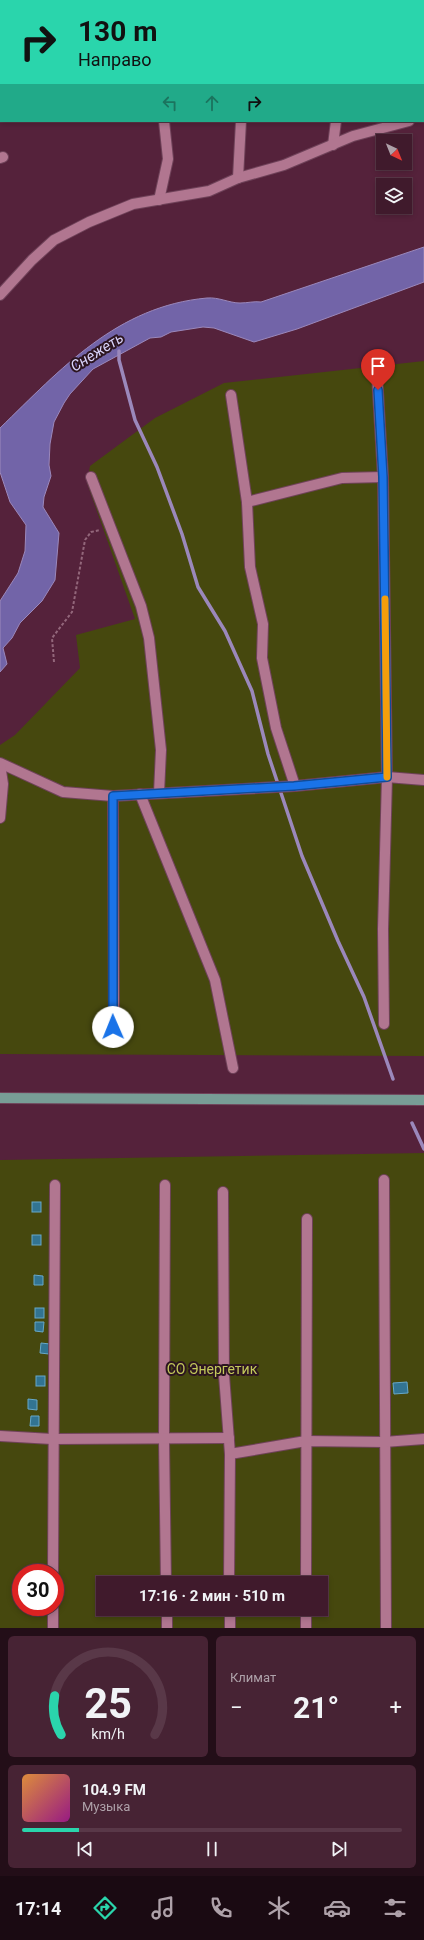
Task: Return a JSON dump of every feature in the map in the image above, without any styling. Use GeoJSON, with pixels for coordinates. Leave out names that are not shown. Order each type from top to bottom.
{"type":"FeatureCollection","features":[{"type":"Feature","properties":{"kind":"main road"},"geometry":{"type":"LineString","coordinates":[[0,1098],[424,1100]]}},
{"type":"Feature","properties":{"kind":"street"},"geometry":{"type":"LineString","coordinates":[[159,200],[168,159],[164,122]]}},
{"type":"Feature","properties":{"kind":"street"},"geometry":{"type":"LineString","coordinates":[[238,178],[241,122]]}},
{"type":"Feature","properties":{"kind":"street"},"geometry":{"type":"LineString","coordinates":[[333,145],[336,122]]}},
{"type":"Feature","properties":{"kind":"street"},"geometry":{"type":"LineString","coordinates":[[0,295],[32,260],[54,240],[89,222],[132,204],[209,191],[238,178],[284,165],[353,136],[405,122]]}},
{"type":"Feature","properties":{"kind":"street"},"geometry":{"type":"LineString","coordinates":[[377,376],[383,477],[387,777],[383,929],[384,1024]]}},
{"type":"Feature","properties":{"kind":"street"},"geometry":{"type":"LineString","coordinates":[[231,395],[248,502],[250,567],[263,624],[262,658],[276,728],[294,786]]}},
{"type":"Feature","properties":{"kind":"street"},"geometry":{"type":"LineString","coordinates":[[91,477],[141,606],[149,638],[162,750],[159,793]]}},
{"type":"Feature","properties":{"kind":"street"},"geometry":{"type":"LineString","coordinates":[[248,502],[342,478],[383,477]]}},
{"type":"Feature","properties":{"kind":"street"},"geometry":{"type":"LineString","coordinates":[[0,764],[63,792],[113,796],[294,786],[387,777],[424,780]]}},
{"type":"Feature","properties":{"kind":"street"},"geometry":{"type":"LineString","coordinates":[[0,764],[3,784],[0,801],[0,818]]}},
{"type":"Feature","properties":{"kind":"street"},"geometry":{"type":"LineString","coordinates":[[140,794],[215,980],[233,1068]]}},
{"type":"Feature","properties":{"kind":"street"},"geometry":{"type":"LineString","coordinates":[[113,796],[114,1041]]}},
{"type":"Feature","properties":{"kind":"street"},"geometry":{"type":"LineString","coordinates":[[384,1180],[386,1628]]}},
{"type":"Feature","properties":{"kind":"street"},"geometry":{"type":"LineString","coordinates":[[53,1564],[52,1440],[54,1185]]}},
{"type":"Feature","properties":{"kind":"street"},"geometry":{"type":"LineString","coordinates":[[165,1186],[164,1439],[166,1576]]}},
{"type":"Feature","properties":{"kind":"street"},"geometry":{"type":"LineString","coordinates":[[223,1192],[224,1375],[230,1454],[229,1576]]}},
{"type":"Feature","properties":{"kind":"street"},"geometry":{"type":"LineString","coordinates":[[306,1576],[307,1219]]}},
{"type":"Feature","properties":{"kind":"street"},"geometry":{"type":"LineString","coordinates":[[0,1436],[52,1440],[229,1438]]}},
{"type":"Feature","properties":{"kind":"street"},"geometry":{"type":"LineString","coordinates":[[230,1454],[306,1441],[384,1442],[424,1439]]}},
{"type":"Feature","properties":{"kind":"street"},"geometry":{"type":"LineString","coordinates":[[53,1616],[53,1628]]}},
{"type":"Feature","properties":{"kind":"street"},"geometry":{"type":"LineString","coordinates":[[167,1616],[167,1628]]}},
{"type":"Feature","properties":{"kind":"street"},"geometry":{"type":"LineString","coordinates":[[230,1616],[230,1628]]}},
{"type":"Feature","properties":{"kind":"street"},"geometry":{"type":"LineString","coordinates":[[306,1616],[306,1628]]}},
{"type":"Feature","properties":{"kind":"path"},"geometry":{"type":"LineString","coordinates":[[54,662],[52,638],[72,612],[85,540],[91,532],[111,528]]}},
{"type":"Feature","properties":{"kind":"green space"},"geometry":{"type":"Polygon","coordinates":[[[424,361],[424,1056],[0,1054],[0,745],[15,735],[80,668],[76,635],[135,619],[87,483],[90,466],[155,418],[224,383],[424,361]]]}},
{"type":"Feature","properties":{"kind":"green space","name":"СО Энергетик"},"geometry":{"type":"Polygon","coordinates":[[[424,1153],[424,1628],[0,1628],[0,1160],[424,1153]]]}},
{"type":"Feature","properties":{"kind":"water","name":"Снежеть"},"geometry":{"type":"Polygon","coordinates":[[[424,247],[424,282],[297,329],[254,342],[214,328],[203,327],[171,332],[161,337],[150,338],[93,369],[70,394],[64,403],[54,422],[50,444],[49,465],[51,476],[44,497],[43,507],[59,533],[55,580],[42,601],[20,623],[12,638],[3,648],[7,664],[0,672],[0,601],[18,573],[25,551],[26,525],[10,502],[0,472],[0,428],[69,363],[118,327],[145,313],[175,303],[207,298],[216,298],[236,303],[261,302],[424,247]]]}},
{"type":"Feature","properties":{"kind":"building"},"geometry":{"type":"Polygon","coordinates":[[[32,1202],[41,1202],[41,1212],[32,1212],[32,1202]]]}},
{"type":"Feature","properties":{"kind":"building"},"geometry":{"type":"Polygon","coordinates":[[[32,1235],[41,1235],[41,1245],[32,1245],[32,1235]]]}},
{"type":"Feature","properties":{"kind":"building"},"geometry":{"type":"Polygon","coordinates":[[[34,1275],[43,1276],[43,1285],[34,1285],[34,1275]]]}},
{"type":"Feature","properties":{"kind":"building"},"geometry":{"type":"Polygon","coordinates":[[[35,1308],[44,1308],[44,1318],[35,1318],[35,1308]]]}},
{"type":"Feature","properties":{"kind":"building"},"geometry":{"type":"Polygon","coordinates":[[[35,1322],[44,1322],[43,1332],[35,1331],[35,1322]]]}},
{"type":"Feature","properties":{"kind":"building"},"geometry":{"type":"Polygon","coordinates":[[[41,1343],[50,1344],[49,1354],[40,1353],[41,1343]]]}},
{"type":"Feature","properties":{"kind":"building"},"geometry":{"type":"Polygon","coordinates":[[[36,1376],[45,1376],[45,1386],[36,1386],[36,1376]]]}},
{"type":"Feature","properties":{"kind":"building"},"geometry":{"type":"Polygon","coordinates":[[[407,1382],[408,1393],[394,1394],[393,1383],[407,1382]]]}},
{"type":"Feature","properties":{"kind":"building"},"geometry":{"type":"Polygon","coordinates":[[[28,1399],[37,1400],[37,1410],[28,1409],[28,1399]]]}},
{"type":"Feature","properties":{"kind":"building"},"geometry":{"type":"Polygon","coordinates":[[[31,1416],[39,1416],[39,1426],[30,1426],[31,1416]]]}},
{"type":"Feature","properties":{"kind":"waterway","name":"Снежеть"},"geometry":{"type":"LineString","coordinates":[[119,351],[119,360],[135,420],[157,467],[182,534],[198,587],[225,631],[252,691],[268,754],[302,856],[338,941],[364,997],[393,1079]]}},
{"type":"Feature","properties":{"kind":"waterway"},"geometry":{"type":"LineString","coordinates":[[412,1123],[424,1149]]}},
{"type":"Feature","properties":{"kind":"slow traffic"},"geometry":{"type":"LineString","coordinates":[[385,599],[387,777]]}},
{"type":"Feature","properties":{"kind":"route"},"geometry":{"type":"LineString","coordinates":[[113,1027],[113,796],[294,786],[387,777],[383,477],[378,390]]}}]}
